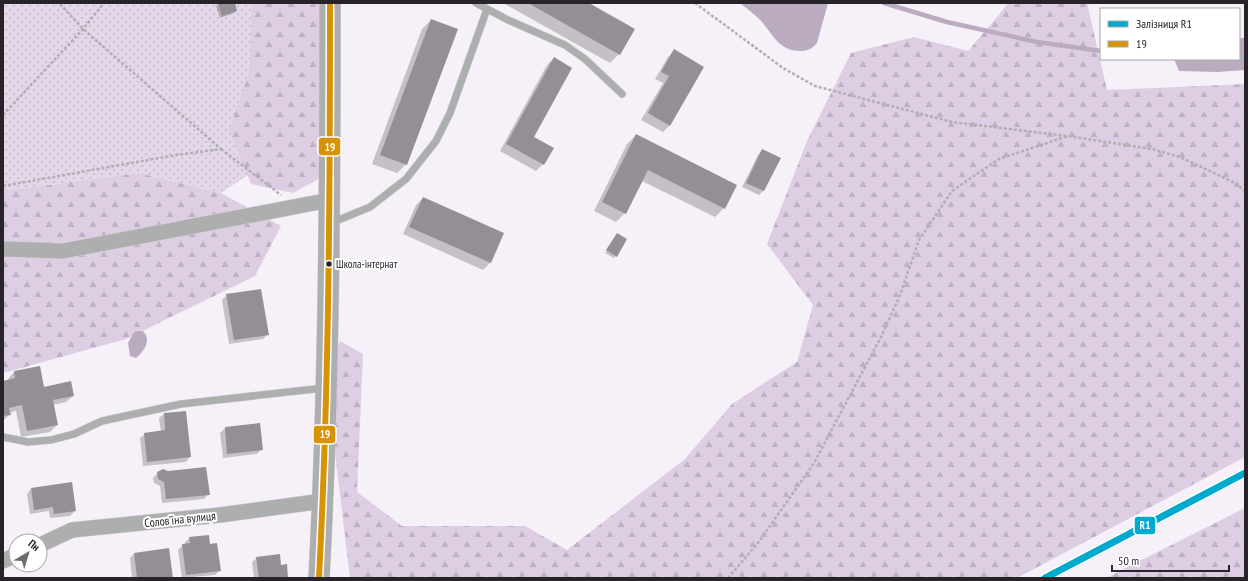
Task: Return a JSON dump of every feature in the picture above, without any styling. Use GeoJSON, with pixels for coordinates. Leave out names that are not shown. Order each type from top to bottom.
{"type":"FeatureCollection","features":[{"type":"Feature","properties":{"kind":"main road"},"geometry":{"type":"LineString","coordinates":[[318,578],[323,501],[330,224],[330,3]]}},
{"type":"Feature","properties":{"kind":"street"},"geometry":{"type":"LineString","coordinates":[[3,249],[63,251],[330,200]]}},
{"type":"Feature","properties":{"kind":"street","name":"Соловʼїна вулиця"},"geometry":{"type":"LineString","coordinates":[[48,540],[72,530],[220,516],[323,501]]}},
{"type":"Feature","properties":{"kind":"lane"},"geometry":{"type":"LineString","coordinates":[[476,3],[565,45],[584,58],[622,94]]}},
{"type":"Feature","properties":{"kind":"lane"},"geometry":{"type":"LineString","coordinates":[[330,224],[370,207],[406,178],[436,141],[450,113],[487,9]]}},
{"type":"Feature","properties":{"kind":"lane"},"geometry":{"type":"LineString","coordinates":[[3,437],[28,442],[51,440],[74,434],[102,421],[181,404],[326,387]]}},
{"type":"Feature","properties":{"kind":"path"},"geometry":{"type":"LineString","coordinates":[[59,3],[83,29],[221,149],[296,206]]}},
{"type":"Feature","properties":{"kind":"path"},"geometry":{"type":"LineString","coordinates":[[3,115],[83,29],[104,3]]}},
{"type":"Feature","properties":{"kind":"path"},"geometry":{"type":"LineString","coordinates":[[695,3],[784,68],[815,86],[952,122],[1068,136],[1152,149],[1180,157],[1235,183],[1245,191]]}},
{"type":"Feature","properties":{"kind":"path"},"geometry":{"type":"LineString","coordinates":[[728,578],[758,543],[814,463],[882,335],[900,295],[918,240],[952,191],[999,159],[1068,136]]}},
{"type":"Feature","properties":{"kind":"path"},"geometry":{"type":"LineString","coordinates":[[3,186],[176,154],[221,149]]}},
{"type":"Feature","properties":{"kind":"shaded area"},"geometry":{"type":"Polygon","coordinates":[[[3,3],[272,3],[255,170],[221,193],[139,173],[3,191],[3,3]]]}},
{"type":"Feature","properties":{"kind":"shaded area"},"geometry":{"type":"Polygon","coordinates":[[[740,3],[828,3],[817,43],[805,51],[800,51],[787,48],[782,45],[760,19],[740,3]]]}},
{"type":"Feature","properties":{"kind":"shaded area"},"geometry":{"type":"Polygon","coordinates":[[[1240,38],[1245,38],[1245,70],[1217,72],[1179,71],[1174,60],[1240,60],[1240,38]]]}},
{"type":"Feature","properties":{"kind":"shaded area"},"geometry":{"type":"Polygon","coordinates":[[[143,331],[146,334],[147,342],[142,352],[136,358],[130,356],[128,343],[134,332],[143,331]]]}},
{"type":"Feature","properties":{"kind":"green space"},"geometry":{"type":"Polygon","coordinates":[[[252,3],[320,3],[320,178],[293,193],[251,184],[229,130],[250,70],[252,3]]]}},
{"type":"Feature","properties":{"kind":"green space"},"geometry":{"type":"Polygon","coordinates":[[[1008,3],[1087,3],[1107,90],[1245,84],[1245,457],[1017,578],[350,578],[334,444],[332,368],[340,341],[363,354],[357,492],[402,526],[525,526],[567,550],[685,459],[732,404],[797,362],[813,305],[767,244],[807,141],[851,53],[914,37],[968,51],[1008,3]]]}},
{"type":"Feature","properties":{"kind":"green space"},"geometry":{"type":"Polygon","coordinates":[[[139,173],[221,193],[281,226],[255,276],[126,339],[3,373],[3,191],[139,173]]]}},
{"type":"Feature","properties":{"kind":"green space"},"geometry":{"type":"Polygon","coordinates":[[[1245,508],[1245,578],[1106,578],[1245,508]]]}},
{"type":"Feature","properties":{"kind":"building"},"geometry":{"type":"Polygon","coordinates":[[[218,3],[235,3],[237,11],[222,16],[218,3]]]}},
{"type":"Feature","properties":{"kind":"building"},"geometry":{"type":"Polygon","coordinates":[[[528,3],[589,3],[635,29],[620,55],[528,3]]]}},
{"type":"Feature","properties":{"kind":"building"},"geometry":{"type":"Polygon","coordinates":[[[431,19],[458,29],[407,165],[380,155],[431,19]]]}},
{"type":"Feature","properties":{"kind":"building"},"geometry":{"type":"Polygon","coordinates":[[[674,49],[704,67],[670,126],[648,113],[669,76],[661,72],[674,49]]]}},
{"type":"Feature","properties":{"kind":"building"},"geometry":{"type":"Polygon","coordinates":[[[554,57],[572,68],[534,137],[554,148],[544,165],[506,144],[554,57]]]}},
{"type":"Feature","properties":{"kind":"building"},"geometry":{"type":"Polygon","coordinates":[[[636,134],[737,185],[725,209],[648,170],[626,214],[602,202],[636,134]]]}},
{"type":"Feature","properties":{"kind":"building"},"geometry":{"type":"Polygon","coordinates":[[[762,149],[781,158],[764,191],[746,183],[762,149]]]}},
{"type":"Feature","properties":{"kind":"building"},"geometry":{"type":"Polygon","coordinates":[[[423,197],[504,233],[491,263],[409,227],[423,197]]]}},
{"type":"Feature","properties":{"kind":"building"},"geometry":{"type":"Polygon","coordinates":[[[617,233],[627,239],[617,257],[606,250],[617,233]]]}},
{"type":"Feature","properties":{"kind":"building"},"geometry":{"type":"Polygon","coordinates":[[[261,289],[269,335],[234,340],[226,294],[261,289]]]}},
{"type":"Feature","properties":{"kind":"building"},"geometry":{"type":"Polygon","coordinates":[[[40,366],[44,387],[71,381],[74,396],[53,400],[58,425],[27,431],[22,405],[9,408],[11,415],[3,416],[3,381],[15,378],[14,371],[40,366]]]}},
{"type":"Feature","properties":{"kind":"building"},"geometry":{"type":"Polygon","coordinates":[[[186,411],[191,457],[147,462],[144,433],[165,430],[164,413],[186,411]]]}},
{"type":"Feature","properties":{"kind":"building"},"geometry":{"type":"Polygon","coordinates":[[[260,423],[263,450],[227,454],[225,427],[260,423]]]}},
{"type":"Feature","properties":{"kind":"building"},"geometry":{"type":"Polygon","coordinates":[[[206,467],[210,495],[166,499],[164,482],[158,479],[157,472],[163,469],[168,471],[206,467]]]}},
{"type":"Feature","properties":{"kind":"building"},"geometry":{"type":"Polygon","coordinates":[[[72,482],[76,511],[54,514],[53,507],[34,510],[31,488],[72,482]]]}},
{"type":"Feature","properties":{"kind":"building"},"geometry":{"type":"Polygon","coordinates":[[[209,535],[210,544],[217,543],[221,571],[186,575],[182,544],[190,543],[189,537],[209,535]]]}},
{"type":"Feature","properties":{"kind":"building"},"geometry":{"type":"Polygon","coordinates":[[[169,548],[173,578],[137,578],[134,553],[169,548]]]}},
{"type":"Feature","properties":{"kind":"building"},"geometry":{"type":"Polygon","coordinates":[[[280,554],[281,565],[287,564],[288,578],[259,578],[256,557],[280,554]]]}},
{"type":"Feature","properties":{"kind":"waterway"},"geometry":{"type":"LineString","coordinates":[[884,3],[947,22],[1037,42],[1100,51]]}},
{"type":"Feature","properties":{"kind":"rail line","name":"R1"},"geometry":{"type":"LineString","coordinates":[[1045,578],[1245,473]]}},
{"type":"Feature","properties":{"kind":"transit line","name":"19"},"geometry":{"type":"LineString","coordinates":[[319,578],[327,363],[330,3]]}},
{"type":"Feature","properties":{"kind":"place","name":"Школа-інтернат"},"geometry":{"type":"Point","coordinates":[329,264]}}]}
